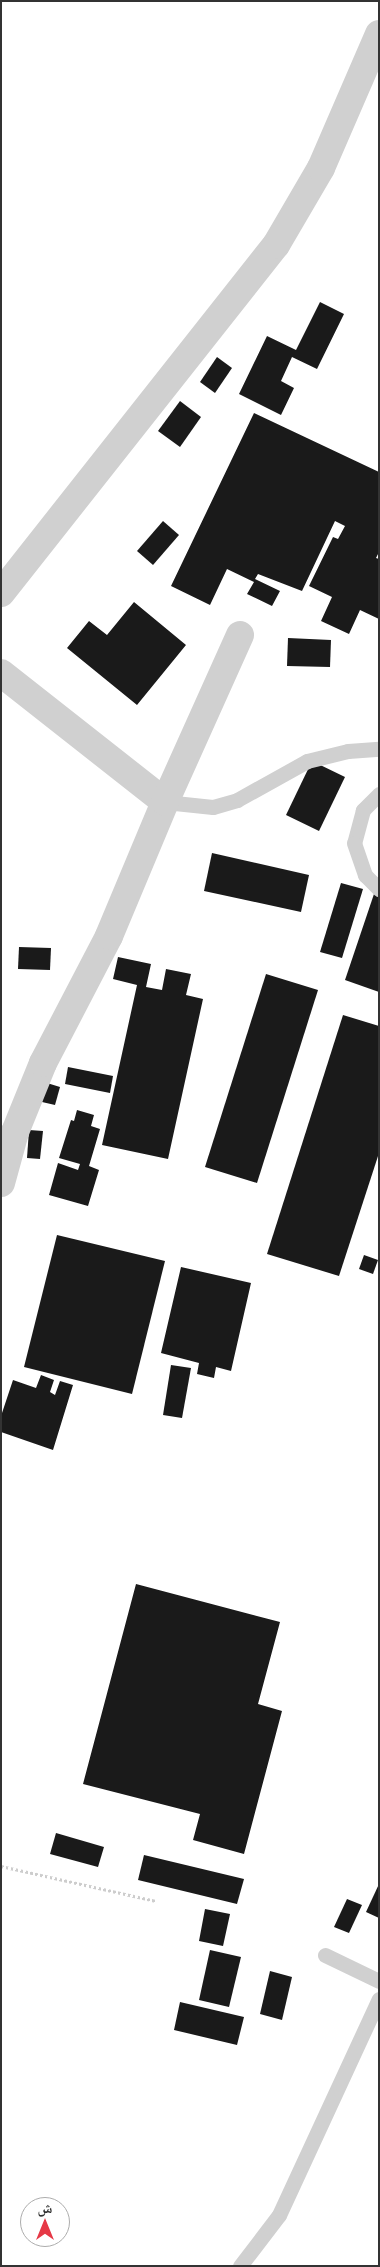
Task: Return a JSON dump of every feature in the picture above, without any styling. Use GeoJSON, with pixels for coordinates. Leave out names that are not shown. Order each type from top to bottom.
{"type":"FeatureCollection","features":[{"type":"Feature","properties":{"kind":"street"},"geometry":{"type":"LineString","coordinates":[[1,593],[214,327],[276,245],[321,168],[379,34]]}},
{"type":"Feature","properties":{"kind":"street"},"geometry":{"type":"LineString","coordinates":[[1,1183],[15,1132],[43,1063],[109,936],[165,802],[240,636]]}},
{"type":"Feature","properties":{"kind":"street"},"geometry":{"type":"LineString","coordinates":[[1,673],[165,802]]}},
{"type":"Feature","properties":{"kind":"lane"},"geometry":{"type":"LineString","coordinates":[[165,802],[213,806],[237,800],[306,761],[348,751],[379,749]]}},
{"type":"Feature","properties":{"kind":"lane"},"geometry":{"type":"LineString","coordinates":[[379,794],[363,810],[354,843],[365,875],[379,889]]}},
{"type":"Feature","properties":{"kind":"lane"},"geometry":{"type":"LineString","coordinates":[[325,1955],[379,1981]]}},
{"type":"Feature","properties":{"kind":"lane"},"geometry":{"type":"LineString","coordinates":[[240,2266],[279,2215],[379,1999]]}},
{"type":"Feature","properties":{"kind":"path"},"geometry":{"type":"LineString","coordinates":[[1,1866],[156,1901]]}},
{"type":"Feature","properties":{"kind":"building"},"geometry":{"type":"Polygon","coordinates":[[[320,302],[344,314],[317,369],[292,357],[281,381],[294,388],[281,415],[239,394],[267,336],[296,350],[320,302]]]}},
{"type":"Feature","properties":{"kind":"building"},"geometry":{"type":"Polygon","coordinates":[[[217,357],[232,368],[215,393],[200,382],[217,357]]]}},
{"type":"Feature","properties":{"kind":"building"},"geometry":{"type":"Polygon","coordinates":[[[180,401],[201,417],[180,447],[158,431],[180,401]]]}},
{"type":"Feature","properties":{"kind":"building"},"geometry":{"type":"Polygon","coordinates":[[[254,413],[379,472],[379,552],[376,558],[379,559],[379,619],[360,610],[349,634],[321,621],[332,597],[309,586],[333,537],[338,539],[345,526],[335,521],[302,591],[258,574],[255,579],[280,591],[272,606],[247,594],[254,582],[227,569],[210,605],[171,586],[254,413]]]}},
{"type":"Feature","properties":{"kind":"building"},"geometry":{"type":"Polygon","coordinates":[[[163,521],[179,535],[153,565],[137,551],[163,521]]]}},
{"type":"Feature","properties":{"kind":"building"},"geometry":{"type":"Polygon","coordinates":[[[134,602],[186,645],[137,705],[67,648],[89,621],[107,635],[134,602]]]}},
{"type":"Feature","properties":{"kind":"building"},"geometry":{"type":"Polygon","coordinates":[[[288,638],[331,640],[330,667],[287,666],[288,638]]]}},
{"type":"Feature","properties":{"kind":"building"},"geometry":{"type":"Polygon","coordinates":[[[312,761],[345,777],[319,831],[286,815],[312,761]]]}},
{"type":"Feature","properties":{"kind":"building"},"geometry":{"type":"Polygon","coordinates":[[[212,853],[309,875],[301,912],[204,891],[212,853]]]}},
{"type":"Feature","properties":{"kind":"building"},"geometry":{"type":"Polygon","coordinates":[[[341,883],[363,889],[342,958],[320,952],[341,883]]]}},
{"type":"Feature","properties":{"kind":"building"},"geometry":{"type":"Polygon","coordinates":[[[375,891],[379,892],[379,992],[345,980],[375,891]]]}},
{"type":"Feature","properties":{"kind":"building"},"geometry":{"type":"Polygon","coordinates":[[[19,947],[51,948],[50,970],[18,969],[19,947]]]}},
{"type":"Feature","properties":{"kind":"building"},"geometry":{"type":"Polygon","coordinates":[[[118,957],[151,964],[146,987],[162,990],[166,969],[191,974],[186,995],[203,999],[168,1159],[102,1145],[137,985],[113,979],[118,957]]]}},
{"type":"Feature","properties":{"kind":"building"},"geometry":{"type":"Polygon","coordinates":[[[266,974],[318,990],[257,1183],[205,1167],[266,974]]]}},
{"type":"Feature","properties":{"kind":"building"},"geometry":{"type":"Polygon","coordinates":[[[343,1015],[379,1026],[379,1153],[339,1276],[267,1254],[343,1015]]]}},
{"type":"Feature","properties":{"kind":"building"},"geometry":{"type":"Polygon","coordinates":[[[68,1067],[113,1076],[110,1093],[65,1084],[68,1067]]]}},
{"type":"Feature","properties":{"kind":"building"},"geometry":{"type":"Polygon","coordinates":[[[47,1083],[60,1087],[55,1105],[42,1102],[47,1083]]]}},
{"type":"Feature","properties":{"kind":"building"},"geometry":{"type":"Polygon","coordinates":[[[77,1110],[94,1115],[91,1126],[100,1129],[89,1166],[99,1170],[88,1206],[49,1195],[58,1163],[78,1170],[80,1164],[59,1158],[71,1120],[74,1121],[77,1110]]]}},
{"type":"Feature","properties":{"kind":"building"},"geometry":{"type":"Polygon","coordinates":[[[29,1130],[43,1131],[40,1159],[27,1158],[29,1130]]]}},
{"type":"Feature","properties":{"kind":"building"},"geometry":{"type":"Polygon","coordinates":[[[57,1235],[165,1261],[132,1394],[24,1367],[57,1235]]]}},
{"type":"Feature","properties":{"kind":"building"},"geometry":{"type":"Polygon","coordinates":[[[364,1255],[378,1260],[373,1274],[359,1269],[364,1255]]]}},
{"type":"Feature","properties":{"kind":"building"},"geometry":{"type":"Polygon","coordinates":[[[181,1267],[251,1283],[231,1371],[216,1367],[214,1378],[197,1374],[199,1363],[161,1353],[181,1267]]]}},
{"type":"Feature","properties":{"kind":"building"},"geometry":{"type":"Polygon","coordinates":[[[171,1365],[191,1368],[182,1418],[163,1415],[171,1365]]]}},
{"type":"Feature","properties":{"kind":"building"},"geometry":{"type":"Polygon","coordinates":[[[41,1375],[54,1380],[50,1392],[55,1395],[60,1381],[73,1385],[53,1450],[1,1432],[1,1416],[13,1380],[36,1388],[41,1375]]]}},
{"type":"Feature","properties":{"kind":"building"},"geometry":{"type":"Polygon","coordinates":[[[136,1584],[280,1622],[258,1704],[282,1711],[244,1854],[193,1840],[200,1814],[83,1784],[136,1584]]]}},
{"type":"Feature","properties":{"kind":"building"},"geometry":{"type":"Polygon","coordinates":[[[56,1833],[104,1847],[98,1867],[50,1854],[56,1833]]]}},
{"type":"Feature","properties":{"kind":"building"},"geometry":{"type":"Polygon","coordinates":[[[144,1855],[244,1879],[237,1904],[138,1880],[144,1855]]]}},
{"type":"Feature","properties":{"kind":"building"},"geometry":{"type":"Polygon","coordinates":[[[379,1884],[379,1918],[366,1912],[379,1884]]]}},
{"type":"Feature","properties":{"kind":"building"},"geometry":{"type":"Polygon","coordinates":[[[347,1899],[362,1905],[349,1933],[334,1927],[347,1899]]]}},
{"type":"Feature","properties":{"kind":"building"},"geometry":{"type":"Polygon","coordinates":[[[205,1909],[230,1914],[223,1946],[199,1941],[205,1909]]]}},
{"type":"Feature","properties":{"kind":"building"},"geometry":{"type":"Polygon","coordinates":[[[210,1950],[241,1957],[229,2007],[199,2000],[210,1950]]]}},
{"type":"Feature","properties":{"kind":"building"},"geometry":{"type":"Polygon","coordinates":[[[270,1971],[292,1977],[282,2020],[260,2014],[270,1971]]]}},
{"type":"Feature","properties":{"kind":"building"},"geometry":{"type":"Polygon","coordinates":[[[180,2002],[244,2017],[237,2045],[174,2030],[180,2002]]]}}]}
